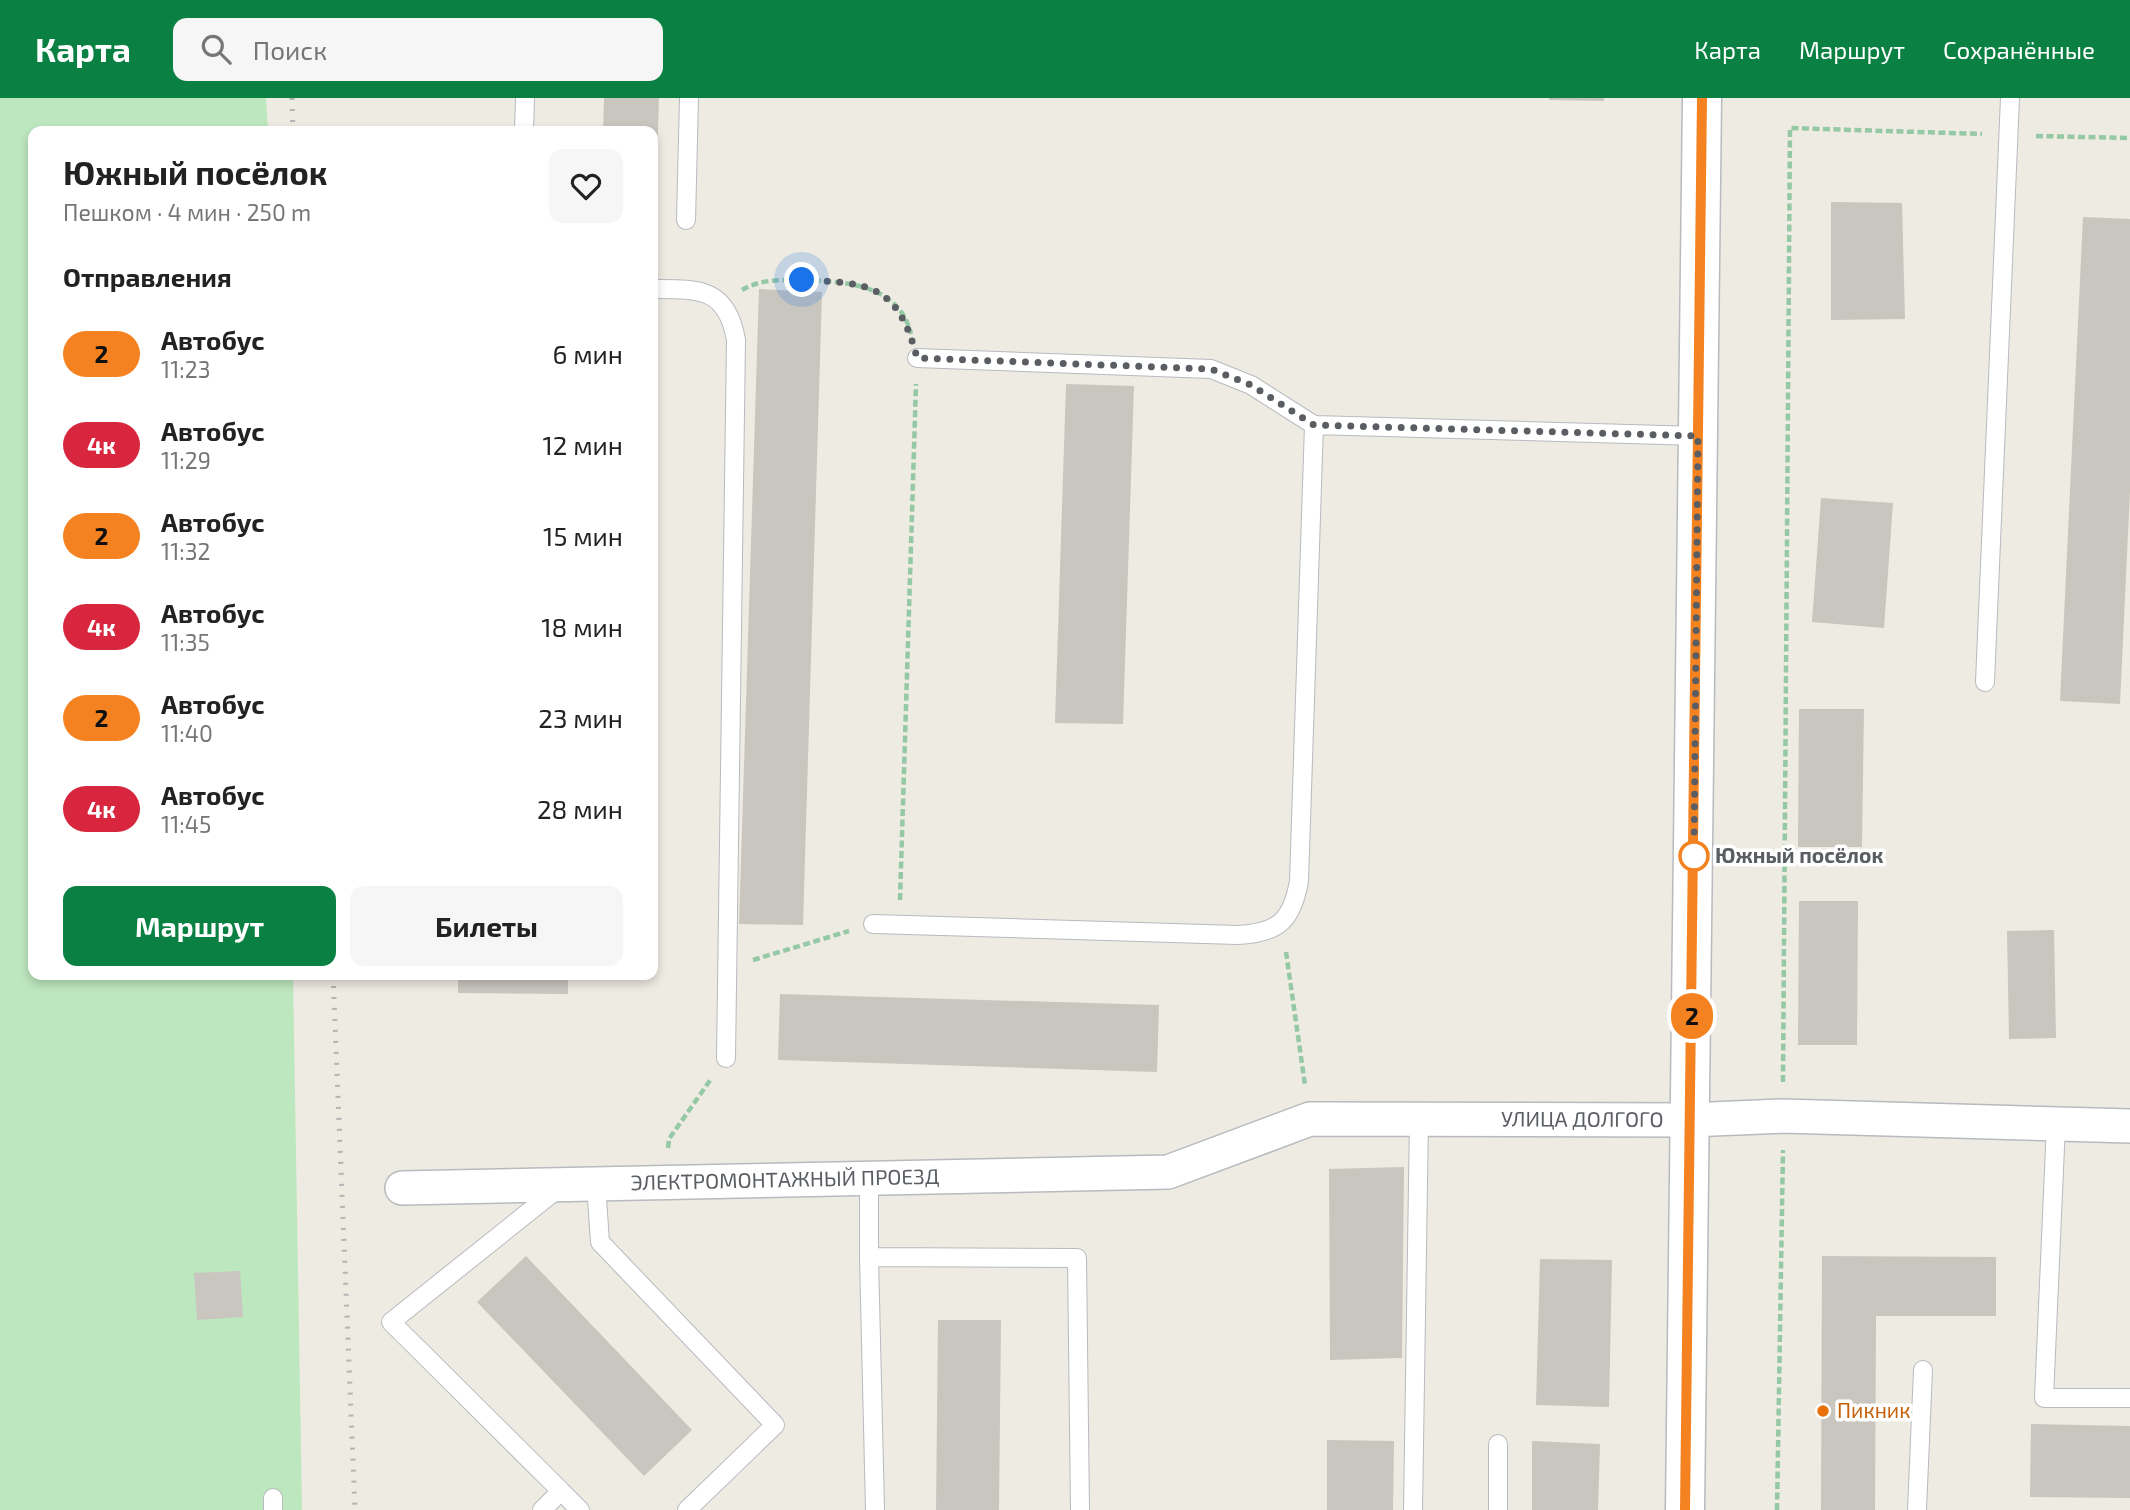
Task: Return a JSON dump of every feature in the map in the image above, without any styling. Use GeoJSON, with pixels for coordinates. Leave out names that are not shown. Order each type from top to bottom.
{"type":"FeatureCollection","features":[{"type":"Feature","properties":{"kind":"street"},"geometry":{"type":"LineString","coordinates":[[1685,1510],[1702,98]]}},
{"type":"Feature","properties":{"kind":"street","name":"УЛИЦА ДОЛГОГО"},"geometry":{"type":"LineString","coordinates":[[1168,1172],[1310,1119],[1689,1120],[1783,1116],[2130,1126]]}},
{"type":"Feature","properties":{"kind":"street","name":"ЭЛЕКТРОМОНТАЖНЫЙ ПРОЕЗД"},"geometry":{"type":"LineString","coordinates":[[402,1188],[1168,1172]]}},
{"type":"Feature","properties":{"kind":"lane"},"geometry":{"type":"LineString","coordinates":[[524,126],[525,98]]}},
{"type":"Feature","properties":{"kind":"lane"},"geometry":{"type":"LineString","coordinates":[[686,220],[689,98]]}},
{"type":"Feature","properties":{"kind":"lane"},"geometry":{"type":"LineString","coordinates":[[1985,682],[2010,98]]}},
{"type":"Feature","properties":{"kind":"lane"},"geometry":{"type":"LineString","coordinates":[[658,289],[695,289],[710,295],[723,304],[732,318],[736,340],[726,1058]]}},
{"type":"Feature","properties":{"kind":"lane"},"geometry":{"type":"LineString","coordinates":[[917,358],[1211,369],[1251,385],[1314,425],[1698,436]]}},
{"type":"Feature","properties":{"kind":"lane"},"geometry":{"type":"LineString","coordinates":[[873,924],[1238,935],[1263,934],[1282,923],[1295,906],[1299,881],[1314,425]]}},
{"type":"Feature","properties":{"kind":"lane"},"geometry":{"type":"LineString","coordinates":[[1413,1510],[1419,1118]]}},
{"type":"Feature","properties":{"kind":"lane"},"geometry":{"type":"LineString","coordinates":[[2056,1124],[2044,1398],[2130,1398]]}},
{"type":"Feature","properties":{"kind":"lane"},"geometry":{"type":"LineString","coordinates":[[869,1178],[875,1510]]}},
{"type":"Feature","properties":{"kind":"lane"},"geometry":{"type":"LineString","coordinates":[[596,1184],[600,1242],[775,1425],[687,1510]]}},
{"type":"Feature","properties":{"kind":"lane"},"geometry":{"type":"LineString","coordinates":[[563,1185],[391,1322],[580,1510]]}},
{"type":"Feature","properties":{"kind":"lane"},"geometry":{"type":"LineString","coordinates":[[869,1257],[1077,1258],[1080,1510]]}},
{"type":"Feature","properties":{"kind":"lane"},"geometry":{"type":"LineString","coordinates":[[1917,1510],[1923,1370]]}},
{"type":"Feature","properties":{"kind":"lane"},"geometry":{"type":"LineString","coordinates":[[1497,1444],[1498,1510]]}},
{"type":"Feature","properties":{"kind":"lane"},"geometry":{"type":"LineString","coordinates":[[542,1510],[561,1492]]}},
{"type":"Feature","properties":{"kind":"path"},"geometry":{"type":"LineString","coordinates":[[1777,1510],[1783,1116],[1790,128],[2130,138]]}},
{"type":"Feature","properties":{"kind":"path"},"geometry":{"type":"LineString","coordinates":[[723,304],[760,282],[775,279],[854,282],[876,290],[896,307],[909,325],[917,358],[899,925]]}},
{"type":"Feature","properties":{"kind":"path"},"geometry":{"type":"LineString","coordinates":[[1282,923],[1310,1119]]}},
{"type":"Feature","properties":{"kind":"path"},"geometry":{"type":"LineString","coordinates":[[727,967],[873,924]]}},
{"type":"Feature","properties":{"kind":"path"},"geometry":{"type":"LineString","coordinates":[[663,1183],[669,1139],[726,1058]]}},
{"type":"Feature","properties":{"kind":"green space"},"geometry":{"type":"Polygon","coordinates":[[[0,98],[266,98],[268,126],[28,126],[28,980],[293,980],[302,1510],[0,1510],[0,98]]]}},
{"type":"Feature","properties":{"kind":"building"},"geometry":{"type":"Polygon","coordinates":[[[604,98],[659,98],[658,131],[658,126],[603,126],[604,98]]]}},
{"type":"Feature","properties":{"kind":"building"},"geometry":{"type":"Polygon","coordinates":[[[1604,98],[1604,101],[1549,100],[1604,98]]]}},
{"type":"Feature","properties":{"kind":"building"},"geometry":{"type":"Polygon","coordinates":[[[1831,202],[1902,203],[1905,319],[1831,320],[1831,202]]]}},
{"type":"Feature","properties":{"kind":"building"},"geometry":{"type":"Polygon","coordinates":[[[2083,217],[2130,219],[2130,491],[2120,704],[2060,701],[2083,217]]]}},
{"type":"Feature","properties":{"kind":"building"},"geometry":{"type":"Polygon","coordinates":[[[759,289],[822,292],[803,925],[739,924],[759,289]]]}},
{"type":"Feature","properties":{"kind":"building"},"geometry":{"type":"Polygon","coordinates":[[[1066,384],[1134,386],[1123,724],[1055,723],[1066,384]]]}},
{"type":"Feature","properties":{"kind":"building"},"geometry":{"type":"Polygon","coordinates":[[[1821,498],[1893,503],[1884,628],[1812,622],[1821,498]]]}},
{"type":"Feature","properties":{"kind":"building"},"geometry":{"type":"Polygon","coordinates":[[[1799,709],[1864,709],[1862,847],[1798,847],[1799,709]]]}},
{"type":"Feature","properties":{"kind":"building"},"geometry":{"type":"Polygon","coordinates":[[[1799,901],[1858,901],[1857,1045],[1798,1045],[1799,901]]]}},
{"type":"Feature","properties":{"kind":"building"},"geometry":{"type":"Polygon","coordinates":[[[2054,930],[2056,1038],[2009,1039],[2007,931],[2054,930]]]}},
{"type":"Feature","properties":{"kind":"building"},"geometry":{"type":"Polygon","coordinates":[[[458,980],[568,980],[568,994],[458,993],[458,980]]]}},
{"type":"Feature","properties":{"kind":"building"},"geometry":{"type":"Polygon","coordinates":[[[780,994],[1159,1005],[1157,1072],[778,1060],[780,994]]]}},
{"type":"Feature","properties":{"kind":"building"},"geometry":{"type":"Polygon","coordinates":[[[1404,1167],[1402,1358],[1330,1360],[1329,1169],[1404,1167]]]}},
{"type":"Feature","properties":{"kind":"building"},"geometry":{"type":"Polygon","coordinates":[[[526,1256],[692,1430],[644,1476],[477,1302],[526,1256]]]}},
{"type":"Feature","properties":{"kind":"building"},"geometry":{"type":"Polygon","coordinates":[[[1822,1256],[1996,1257],[1996,1316],[1876,1316],[1875,1510],[1821,1510],[1822,1256]]]}},
{"type":"Feature","properties":{"kind":"building"},"geometry":{"type":"Polygon","coordinates":[[[1540,1259],[1612,1260],[1609,1407],[1536,1405],[1540,1259]]]}},
{"type":"Feature","properties":{"kind":"building"},"geometry":{"type":"Polygon","coordinates":[[[240,1271],[243,1317],[197,1320],[194,1273],[240,1271]]]}},
{"type":"Feature","properties":{"kind":"building"},"geometry":{"type":"Polygon","coordinates":[[[938,1320],[1001,1320],[999,1510],[936,1510],[938,1320]]]}},
{"type":"Feature","properties":{"kind":"building"},"geometry":{"type":"Polygon","coordinates":[[[2031,1424],[2130,1426],[2130,1498],[2030,1497],[2031,1424]]]}},
{"type":"Feature","properties":{"kind":"building"},"geometry":{"type":"Polygon","coordinates":[[[1327,1440],[1394,1441],[1393,1510],[1327,1510],[1327,1440]]]}},
{"type":"Feature","properties":{"kind":"building"},"geometry":{"type":"Polygon","coordinates":[[[1532,1441],[1600,1444],[1598,1510],[1532,1510],[1532,1441]]]}},
{"type":"Feature","properties":{"kind":"railway"},"geometry":{"type":"LineString","coordinates":[[292,98],[293,126]]}},
{"type":"Feature","properties":{"kind":"railway"},"geometry":{"type":"LineString","coordinates":[[333,980],[355,1510]]}},
{"type":"Feature","properties":{"kind":"bus line","name":"2"},"geometry":{"type":"LineString","coordinates":[[1685,1510],[1702,98]]}},
{"type":"Feature","properties":{"kind":"place","name":"Южный посёлок"},"geometry":{"type":"Point","coordinates":[1694,856]}},
{"type":"Feature","properties":{"kind":"place","name":"Пикник"},"geometry":{"type":"Point","coordinates":[1823,1411]}},
{"type":"Feature","properties":{"kind":"route"},"geometry":{"type":"LineString","coordinates":[[802,280],[854,282],[876,290],[896,307],[909,325],[917,358],[1211,369],[1251,385],[1314,425],[1698,436],[1694,856]]}}]}
